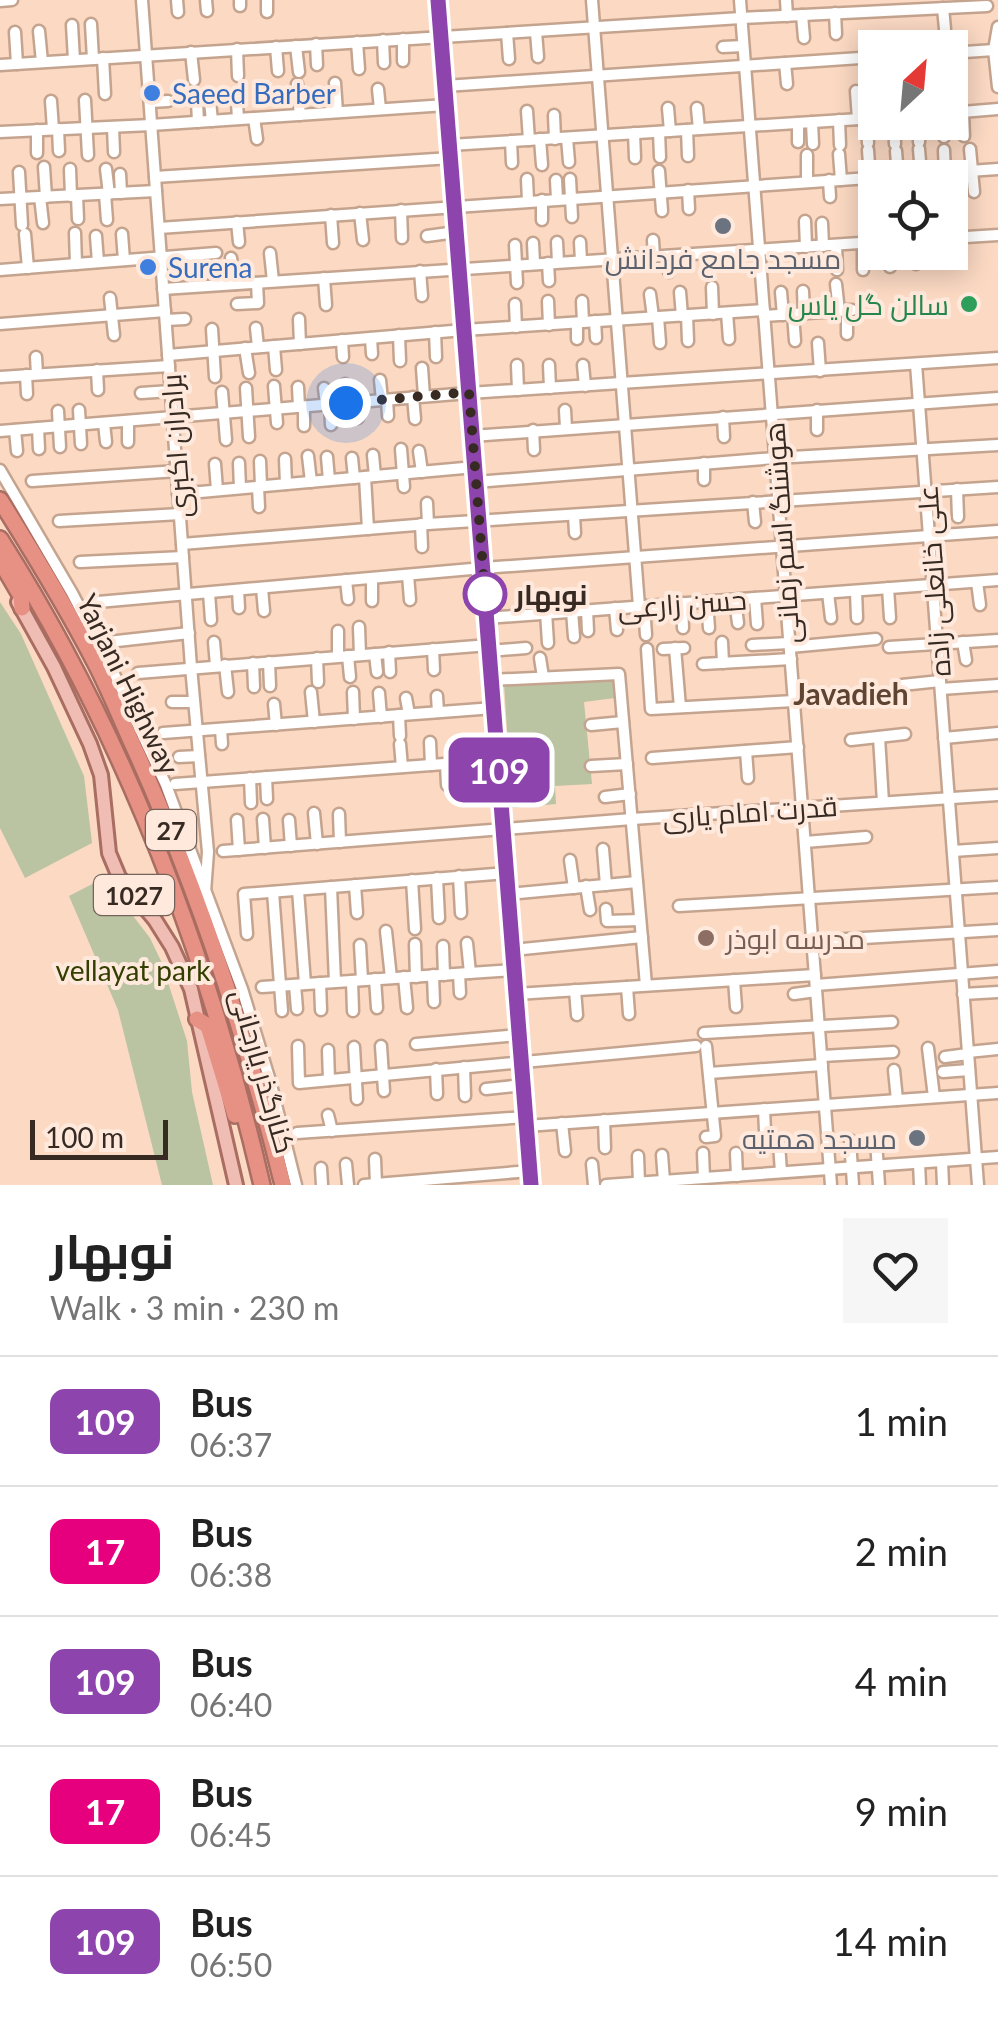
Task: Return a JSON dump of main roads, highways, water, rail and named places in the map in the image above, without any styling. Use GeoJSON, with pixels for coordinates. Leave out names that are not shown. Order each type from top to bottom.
{"type":"FeatureCollection","features":[{"type":"Feature","properties":{"kind":"highway","name":"Yarjani Highway"},"geometry":{"type":"LineString","coordinates":[[0,500],[48,576],[98,668],[172,834],[227,989],[283,1185]]}},
{"type":"Feature","properties":{"kind":"highway","name":"Yarjani Highway"},"geometry":{"type":"LineString","coordinates":[[0,539],[79,678],[155,840],[210,993],[262,1185]]}},
{"type":"Feature","properties":{"kind":"highway"},"geometry":{"type":"LineString","coordinates":[[0,560],[21,596],[22,608]]}},
{"type":"Feature","properties":{"kind":"highway"},"geometry":{"type":"LineString","coordinates":[[198,1019],[208,1026],[240,1129],[252,1141]]}},
{"type":"Feature","properties":{"kind":"main road"},"geometry":{"type":"LineString","coordinates":[[438,0],[530,1178]]}},
{"type":"Feature","properties":{"kind":"main road","name":"کنارگذر یارجانی"},"geometry":{"type":"LineString","coordinates":[[0,575],[54,666],[90,744],[101,775],[109,853],[118,877],[156,920],[191,989],[236,1185]]}},
{"type":"Feature","properties":{"kind":"place","name":"Saeed Barber"},"geometry":{"type":"Point","coordinates":[152,93]}},
{"type":"Feature","properties":{"kind":"place","name":"مسجد جامع فردانش"},"geometry":{"type":"Point","coordinates":[723,226]}},
{"type":"Feature","properties":{"kind":"place","name":"Surena"},"geometry":{"type":"Point","coordinates":[148,267]}},
{"type":"Feature","properties":{"kind":"place","name":"سالن گل یاس"},"geometry":{"type":"Point","coordinates":[969,304]}},
{"type":"Feature","properties":{"kind":"place","name":"نوبهار"},"geometry":{"type":"Point","coordinates":[485,594]}},
{"type":"Feature","properties":{"kind":"place","name":"مدرسه ابوذر"},"geometry":{"type":"Point","coordinates":[706,938]}},
{"type":"Feature","properties":{"kind":"place","name":"مسجد همتیه"},"geometry":{"type":"Point","coordinates":[917,1138]}},
{"type":"Feature","properties":{"kind":"district","name":"Javadieh"},"geometry":{"type":"Point","coordinates":[851,693]}},
{"type":"Feature","properties":{"kind":"park label","name":"vellayat park"},"geometry":{"type":"Point","coordinates":[133,970]}}]}
